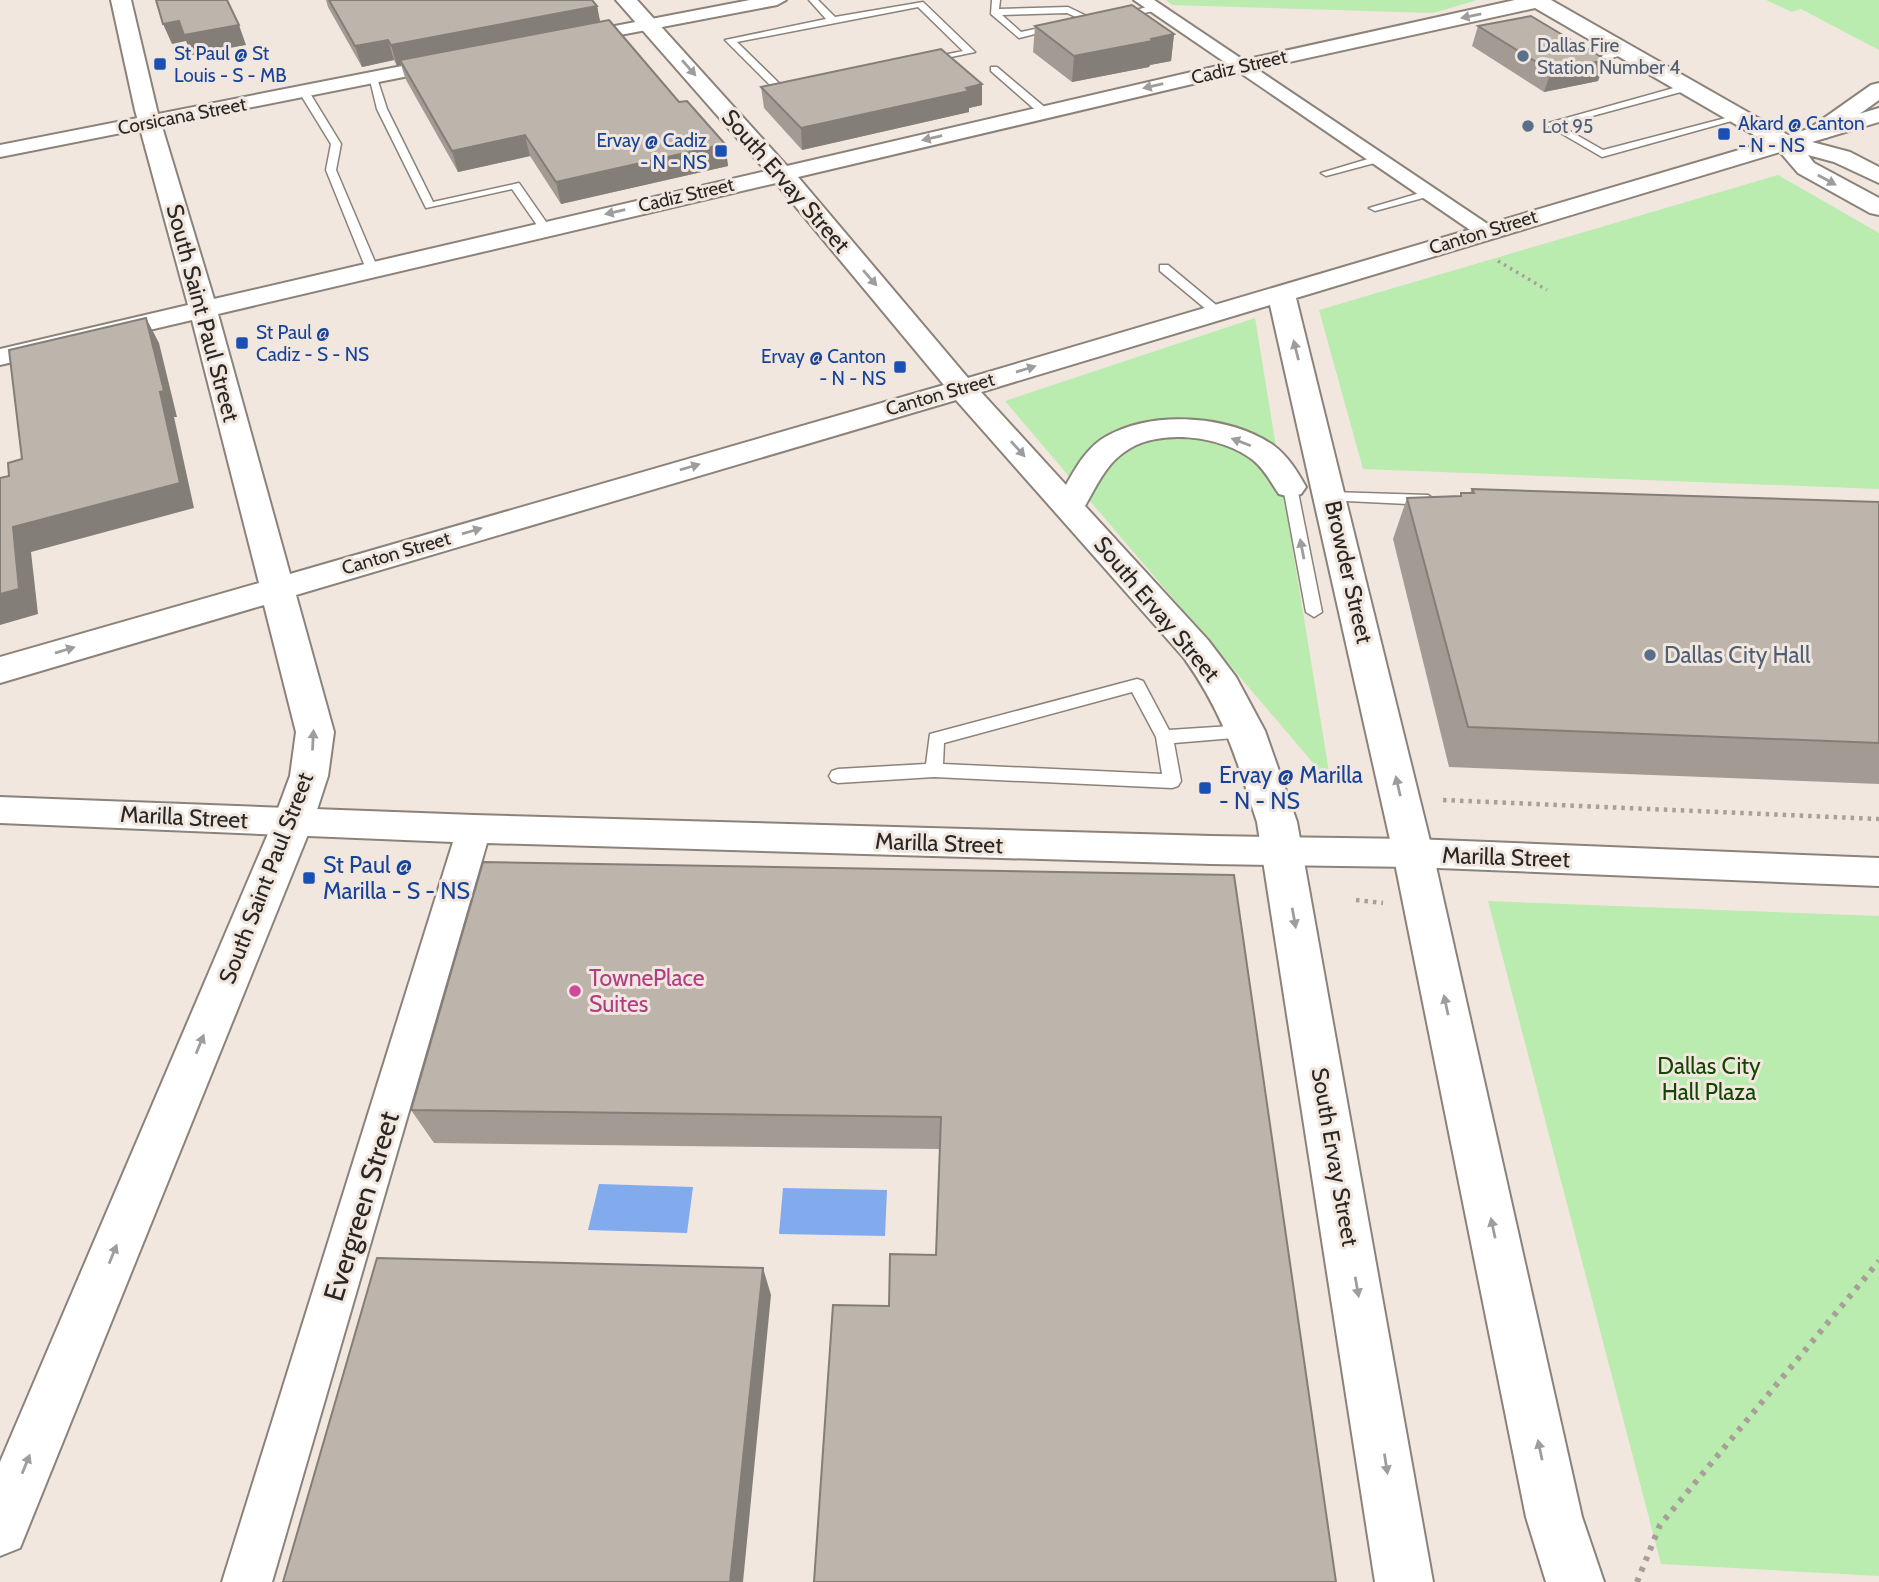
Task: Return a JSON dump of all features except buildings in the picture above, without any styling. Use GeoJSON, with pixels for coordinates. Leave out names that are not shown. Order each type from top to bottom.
{"type":"FeatureCollection","features":[{"type":"Feature","properties":{"kind":"main road","name":"South Saint Paul Street"},"geometry":{"type":"LineString","coordinates":[[0,1528],[293,822],[309,776],[315,732],[203,309],[150,122],[121,0]]}},
{"type":"Feature","properties":{"kind":"main road","name":"South Ervay Street"},"geometry":{"type":"LineString","coordinates":[[626,0],[780,173],[962,389],[1196,649],[1223,686],[1246,731],[1278,822],[1376,1396],[1404,1582]]}},
{"type":"Feature","properties":{"kind":"main road"},"geometry":{"type":"LineString","coordinates":[[1538,1],[1783,142],[1842,157],[1879,176]]}},
{"type":"Feature","properties":{"kind":"main road","name":"Cadiz Street"},"geometry":{"type":"LineString","coordinates":[[0,357],[1239,66],[1538,1]]}},
{"type":"Feature","properties":{"kind":"main road"},"geometry":{"type":"LineString","coordinates":[[1818,133],[1879,90]]}},
{"type":"Feature","properties":{"kind":"main road","name":"Canton Street"},"geometry":{"type":"LineString","coordinates":[[0,670],[1281,293],[1489,244],[1783,142],[1879,115]]}},
{"type":"Feature","properties":{"kind":"main road"},"geometry":{"type":"LineString","coordinates":[[1783,142],[1806,168],[1879,208]]}},
{"type":"Feature","properties":{"kind":"main road","name":"Browder Street"},"geometry":{"type":"LineString","coordinates":[[1281,293],[1413,853],[1554,1517],[1574,1582]]}},
{"type":"Feature","properties":{"kind":"main road"},"geometry":{"type":"LineString","coordinates":[[1290,487],[1290,463],[1306,394]]}},
{"type":"Feature","properties":{"kind":"main road"},"geometry":{"type":"LineString","coordinates":[[1069,507],[1105,452],[1118,442],[1142,432],[1192,429],[1222,435],[1254,447],[1276,463],[1290,487]]}},
{"type":"Feature","properties":{"kind":"street"},"geometry":{"type":"LineString","coordinates":[[549,43],[776,0]]}},
{"type":"Feature","properties":{"kind":"street"},"geometry":{"type":"LineString","coordinates":[[1149,4],[1430,193],[1489,244]]}},
{"type":"Feature","properties":{"kind":"street","name":"Corsicana Street"},"geometry":{"type":"LineString","coordinates":[[0,151],[468,59]]}},
{"type":"Feature","properties":{"kind":"street","name":"Marilla Street"},"geometry":{"type":"LineString","coordinates":[[0,810],[474,829],[1413,853],[1879,872]]}},
{"type":"Feature","properties":{"kind":"street","name":"Evergreen Street"},"geometry":{"type":"LineString","coordinates":[[247,1582],[474,829]]}},
{"type":"Feature","properties":{"kind":"lane"},"geometry":{"type":"LineString","coordinates":[[813,0],[833,21]]}},
{"type":"Feature","properties":{"kind":"lane"},"geometry":{"type":"LineString","coordinates":[[994,12],[996,0]]}},
{"type":"Feature","properties":{"kind":"lane"},"geometry":{"type":"LineString","coordinates":[[920,4],[970,52],[782,91],[730,40],[833,21],[920,4]]}},
{"type":"Feature","properties":{"kind":"lane"},"geometry":{"type":"LineString","coordinates":[[994,12],[1019,35],[1092,21],[1149,4]]}},
{"type":"Feature","properties":{"kind":"lane"},"geometry":{"type":"LineString","coordinates":[[994,12],[1068,10],[1092,21]]}},
{"type":"Feature","properties":{"kind":"lane"},"geometry":{"type":"LineString","coordinates":[[1574,66],[1626,51]]}},
{"type":"Feature","properties":{"kind":"lane"},"geometry":{"type":"LineString","coordinates":[[994,69],[1044,112]]}},
{"type":"Feature","properties":{"kind":"lane"},"geometry":{"type":"LineString","coordinates":[[372,78],[382,109],[430,206],[515,185],[545,229]]}},
{"type":"Feature","properties":{"kind":"lane"},"geometry":{"type":"LineString","coordinates":[[1689,88],[1550,124],[1602,154],[1741,117]]}},
{"type":"Feature","properties":{"kind":"lane"},"geometry":{"type":"LineString","coordinates":[[304,92],[336,144],[331,170],[372,269]]}},
{"type":"Feature","properties":{"kind":"lane"},"geometry":{"type":"LineString","coordinates":[[1326,173],[1378,159]]}},
{"type":"Feature","properties":{"kind":"lane"},"geometry":{"type":"LineString","coordinates":[[1375,208],[1430,193]]}},
{"type":"Feature","properties":{"kind":"lane"},"geometry":{"type":"LineString","coordinates":[[1164,268],[1217,312]]}},
{"type":"Feature","properties":{"kind":"lane"},"geometry":{"type":"LineString","coordinates":[[1290,487],[1314,612]]}},
{"type":"Feature","properties":{"kind":"lane"},"geometry":{"type":"LineString","coordinates":[[1331,497],[1448,501]]}},
{"type":"Feature","properties":{"kind":"lane"},"geometry":{"type":"LineString","coordinates":[[838,776],[934,770],[1172,781],[1164,737],[1137,685],[936,738],[934,770]]}},
{"type":"Feature","properties":{"kind":"lane"},"geometry":{"type":"LineString","coordinates":[[1164,737],[1246,731]]}},
{"type":"Feature","properties":{"kind":"path"},"geometry":{"type":"LineString","coordinates":[[1489,244],[1547,290]]}},
{"type":"Feature","properties":{"kind":"path"},"geometry":{"type":"LineString","coordinates":[[1441,800],[1879,819]]}},
{"type":"Feature","properties":{"kind":"path"},"geometry":{"type":"LineString","coordinates":[[1356,900],[1387,903]]}},
{"type":"Feature","properties":{"kind":"path"},"geometry":{"type":"LineString","coordinates":[[1637,1582],[1660,1525],[1879,1261]]}},
{"type":"Feature","properties":{"kind":"green space"},"geometry":{"type":"Polygon","coordinates":[[[1166,0],[1477,0],[1433,13],[1172,5],[1166,0]]]}},
{"type":"Feature","properties":{"kind":"green space"},"geometry":{"type":"Polygon","coordinates":[[[1766,0],[1879,0],[1879,50],[1801,9],[1792,12],[1766,0]]]}},
{"type":"Feature","properties":{"kind":"green space"},"geometry":{"type":"Polygon","coordinates":[[[1778,175],[1879,233],[1879,489],[1363,469],[1319,310],[1778,175]]]}},
{"type":"Feature","properties":{"kind":"green space"},"geometry":{"type":"Polygon","coordinates":[[[1255,318],[1331,784],[1005,401],[1255,318]]]}},
{"type":"Feature","properties":{"kind":"green space","name":"Dallas City Hall Plaza"},"geometry":{"type":"Polygon","coordinates":[[[1488,901],[1879,916],[1879,1576],[1661,1564],[1488,901]]]}},
{"type":"Feature","properties":{"kind":"water"},"geometry":{"type":"Polygon","coordinates":[[[599,1184],[693,1187],[687,1233],[588,1230],[599,1184]]]}},
{"type":"Feature","properties":{"kind":"water"},"geometry":{"type":"Polygon","coordinates":[[[783,1188],[887,1190],[885,1236],[779,1234],[783,1188]]]}},
{"type":"Feature","properties":{"kind":"place","name":"Dallas Fire Station Number 4"},"geometry":{"type":"Point","coordinates":[1523,56]}},
{"type":"Feature","properties":{"kind":"place","name":"St Paul @ St Louis - S - MB"},"geometry":{"type":"Point","coordinates":[160,64]}},
{"type":"Feature","properties":{"kind":"place","name":"Lot 95"},"geometry":{"type":"Point","coordinates":[1528,126]}},
{"type":"Feature","properties":{"kind":"place","name":"Akard @ Canton - N - NS"},"geometry":{"type":"Point","coordinates":[1724,134]}},
{"type":"Feature","properties":{"kind":"place","name":"Ervay @ Cadiz - N - NS"},"geometry":{"type":"Point","coordinates":[721,151]}},
{"type":"Feature","properties":{"kind":"place","name":"St Paul @ Cadiz - S - NS"},"geometry":{"type":"Point","coordinates":[242,343]}},
{"type":"Feature","properties":{"kind":"place","name":"Ervay @ Canton - N - NS"},"geometry":{"type":"Point","coordinates":[900,367]}},
{"type":"Feature","properties":{"kind":"place","name":"Dallas City Hall"},"geometry":{"type":"Point","coordinates":[1650,655]}},
{"type":"Feature","properties":{"kind":"place","name":"Ervay @ Marilla - N - NS"},"geometry":{"type":"Point","coordinates":[1205,788]}},
{"type":"Feature","properties":{"kind":"place","name":"St Paul @ Marilla - S - NS"},"geometry":{"type":"Point","coordinates":[309,878]}},
{"type":"Feature","properties":{"kind":"place","name":"TownePlace Suites"},"geometry":{"type":"Point","coordinates":[575,991]}}]}
